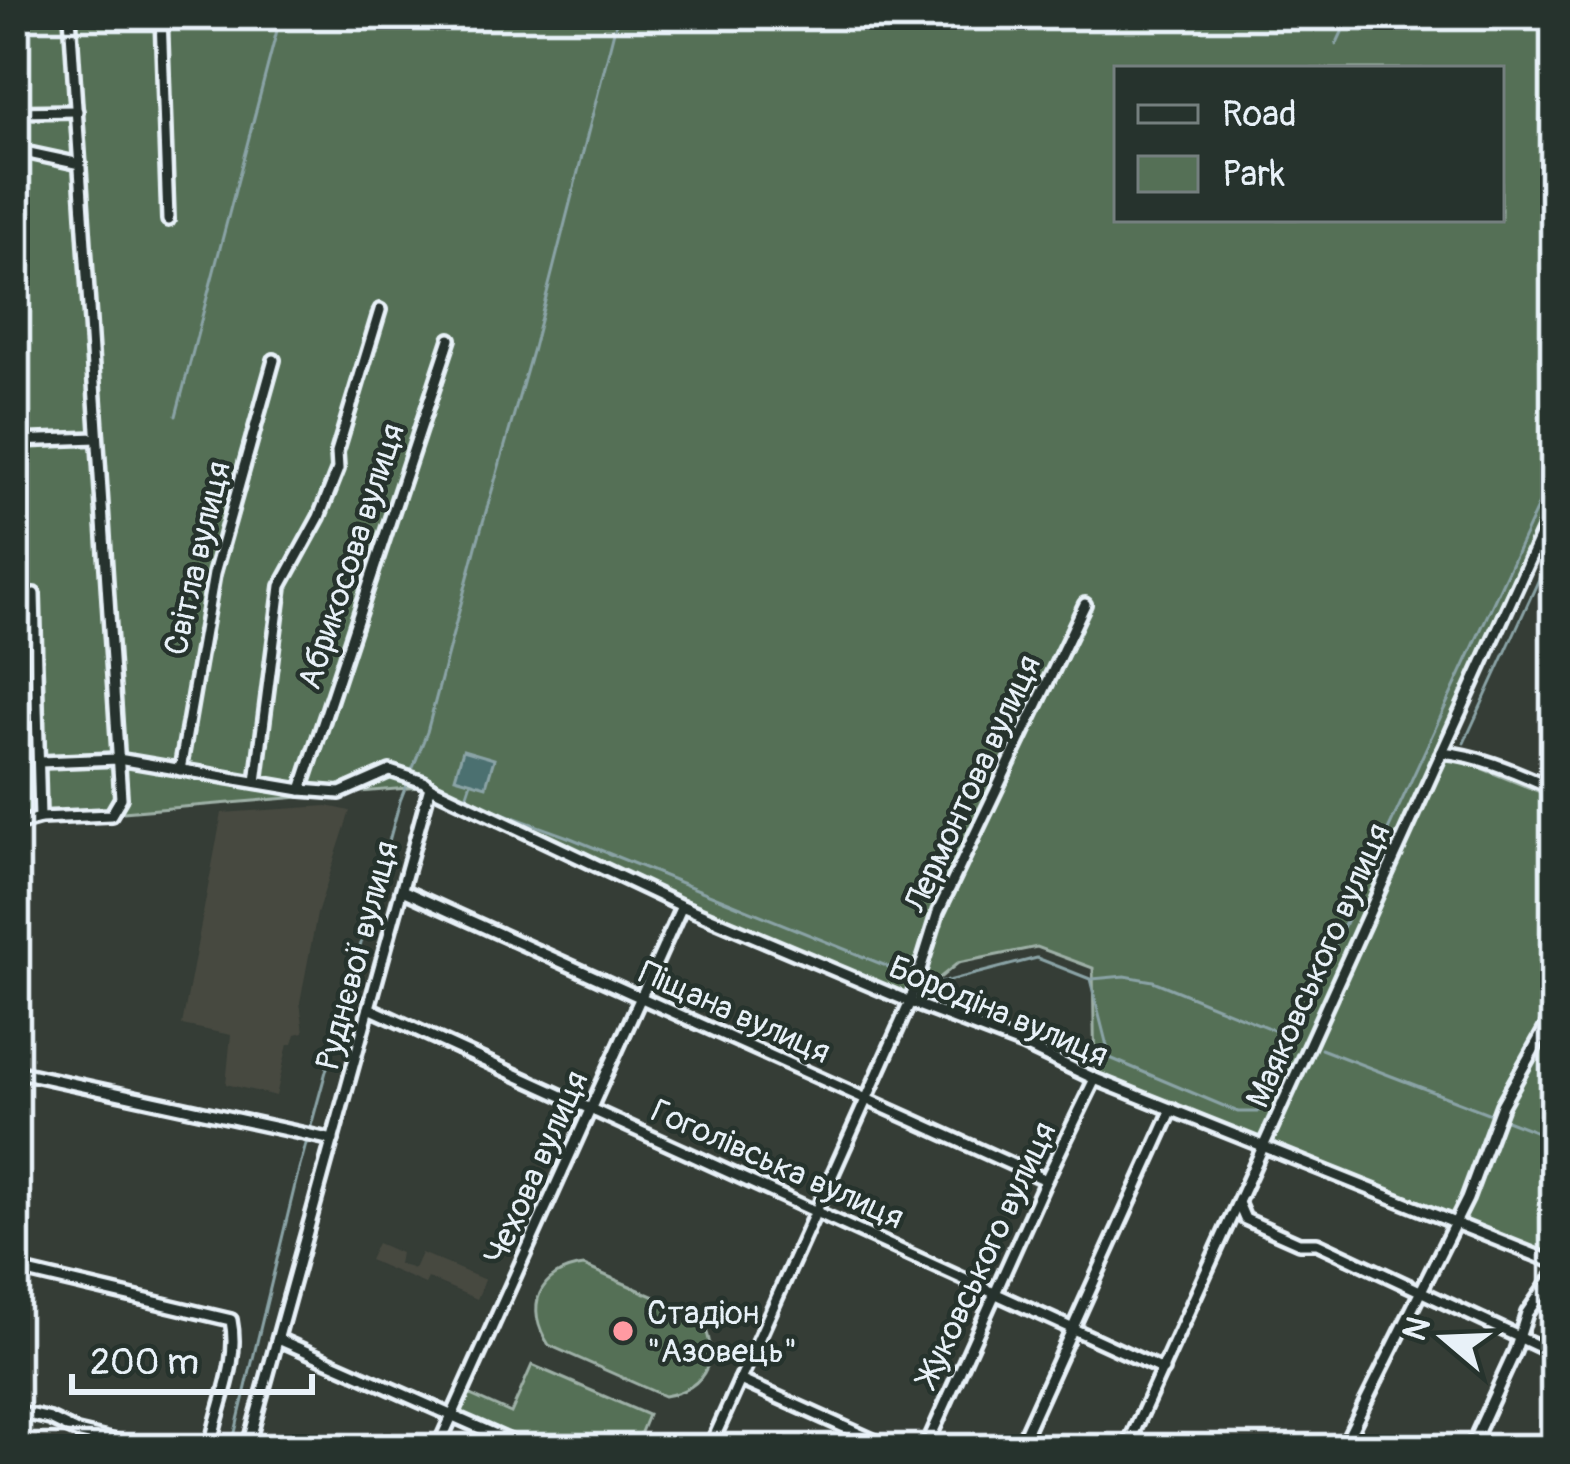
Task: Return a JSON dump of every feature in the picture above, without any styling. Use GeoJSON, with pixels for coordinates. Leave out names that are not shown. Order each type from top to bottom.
{"type":"FeatureCollection","features":[{"type":"Feature","properties":{"kind":"street"},"geometry":{"type":"LineString","coordinates":[[15,825],[40,818],[112,814],[122,798],[70,15]]}},
{"type":"Feature","properties":{"kind":"street"},"geometry":{"type":"LineString","coordinates":[[161,15],[169,220]]}},
{"type":"Feature","properties":{"kind":"street"},"geometry":{"type":"LineString","coordinates":[[15,112],[76,111]]}},
{"type":"Feature","properties":{"kind":"street"},"geometry":{"type":"LineString","coordinates":[[15,150],[80,164]]}},
{"type":"Feature","properties":{"kind":"street"},"geometry":{"type":"LineString","coordinates":[[256,782],[280,586],[319,517],[338,469],[337,452],[380,310]]}},
{"type":"Feature","properties":{"kind":"street","name":"Абрикосова вулиця"},"geometry":{"type":"LineString","coordinates":[[301,790],[450,339]]}},
{"type":"Feature","properties":{"kind":"street","name":"Світла вулиця"},"geometry":{"type":"LineString","coordinates":[[180,770],[214,574],[274,361]]}},
{"type":"Feature","properties":{"kind":"street"},"geometry":{"type":"LineString","coordinates":[[15,442],[98,438]]}},
{"type":"Feature","properties":{"kind":"street","name":"Маяковського вулиця"},"geometry":{"type":"LineString","coordinates":[[1126,1449],[1555,503]]}},
{"type":"Feature","properties":{"kind":"street"},"geometry":{"type":"LineString","coordinates":[[34,594],[40,818]]}},
{"type":"Feature","properties":{"kind":"street","name":"Лермонтова вулиця"},"geometry":{"type":"LineString","coordinates":[[709,1449],[910,1002],[938,912],[1085,604]]}},
{"type":"Feature","properties":{"kind":"street"},"geometry":{"type":"LineString","coordinates":[[1442,752],[1508,768],[1555,789]]}},
{"type":"Feature","properties":{"kind":"street"},"geometry":{"type":"LineString","coordinates":[[40,762],[118,759],[340,793],[390,771],[427,785]]}},
{"type":"Feature","properties":{"kind":"street","name":"Бородіна вулиця"},"geometry":{"type":"LineString","coordinates":[[427,785],[682,906],[1095,1079],[1555,1263]]}},
{"type":"Feature","properties":{"kind":"street","name":"Руднєвої вулиця"},"geometry":{"type":"LineString","coordinates":[[247,1449],[427,785]]}},
{"type":"Feature","properties":{"kind":"street","name":"Піщана вулиця"},"geometry":{"type":"LineString","coordinates":[[402,890],[1046,1180]]}},
{"type":"Feature","properties":{"kind":"street","name":"Чехова вулиця"},"geometry":{"type":"LineString","coordinates":[[437,1449],[682,906]]}},
{"type":"Feature","properties":{"kind":"street","name":"Гоголівська вулиця"},"geometry":{"type":"LineString","coordinates":[[369,1008],[1163,1370]]}},
{"type":"Feature","properties":{"kind":"street"},"geometry":{"type":"LineString","coordinates":[[1342,1449],[1467,1199],[1502,1105],[1555,1011]]}},
{"type":"Feature","properties":{"kind":"street"},"geometry":{"type":"LineString","coordinates":[[15,1071],[333,1140]]}},
{"type":"Feature","properties":{"kind":"street","name":"Жуковського вулиця"},"geometry":{"type":"LineString","coordinates":[[925,1449],[1095,1079]]}},
{"type":"Feature","properties":{"kind":"street"},"geometry":{"type":"LineString","coordinates":[[1018,1449],[1172,1109]]}},
{"type":"Feature","properties":{"kind":"street"},"geometry":{"type":"LineString","coordinates":[[1238,1204],[1245,1220],[1299,1243],[1317,1243],[1555,1354]]}},
{"type":"Feature","properties":{"kind":"street"},"geometry":{"type":"LineString","coordinates":[[15,1269],[231,1320],[233,1358],[210,1449]]}},
{"type":"Feature","properties":{"kind":"street"},"geometry":{"type":"LineString","coordinates":[[1470,1449],[1527,1313],[1555,1273]]}},
{"type":"Feature","properties":{"kind":"street"},"geometry":{"type":"LineString","coordinates":[[278,1339],[528,1449]]}},
{"type":"Feature","properties":{"kind":"street"},"geometry":{"type":"LineString","coordinates":[[740,1380],[893,1449]]}},
{"type":"Feature","properties":{"kind":"street"},"geometry":{"type":"LineString","coordinates":[[15,1411],[149,1449]]}},
{"type":"Feature","properties":{"kind":"shaded area"},"geometry":{"type":"Polygon","coordinates":[[[327,806],[350,811],[317,914],[300,1002],[304,1032],[288,1044],[276,1096],[226,1084],[231,1035],[182,1025],[222,813],[327,806]]]}},
{"type":"Feature","properties":{"kind":"shaded area"},"geometry":{"type":"Polygon","coordinates":[[[377,1243],[400,1253],[398,1264],[414,1269],[421,1253],[485,1280],[477,1299],[369,1260],[377,1243]]]}},
{"type":"Feature","properties":{"kind":"green space"},"geometry":{"type":"Polygon","coordinates":[[[15,15],[1555,15],[1555,499],[1441,752],[1555,798],[1555,1263],[1095,1079],[1093,968],[1037,947],[958,963],[910,1002],[682,906],[432,786],[15,821],[15,15]]]}},
{"type":"Feature","properties":{"kind":"green space","name":"Стадіон \"Азовець\""},"geometry":{"type":"Polygon","coordinates":[[[584,1266],[699,1316],[710,1356],[700,1378],[664,1396],[549,1345],[537,1318],[540,1294],[556,1275],[584,1266]]]}},
{"type":"Feature","properties":{"kind":"green space"},"geometry":{"type":"Polygon","coordinates":[[[532,1365],[648,1415],[634,1449],[541,1449],[460,1414],[468,1394],[511,1413],[532,1365]]]}},
{"type":"Feature","properties":{"kind":"water"},"geometry":{"type":"Polygon","coordinates":[[[463,750],[494,759],[486,786],[455,777],[463,750]]]}},
{"type":"Feature","properties":{"kind":"waterway"},"geometry":{"type":"LineString","coordinates":[[176,416],[281,15]]}},
{"type":"Feature","properties":{"kind":"waterway"},"geometry":{"type":"LineString","coordinates":[[231,1449],[297,1177],[400,801],[427,732],[618,15]]}},
{"type":"Feature","properties":{"kind":"waterway"},"geometry":{"type":"LineString","coordinates":[[1336,45],[1350,15]]}},
{"type":"Feature","properties":{"kind":"waterway"},"geometry":{"type":"LineString","coordinates":[[933,985],[1037,958],[1090,979],[1110,1058],[1238,1112],[1258,1112],[1555,469]]}},
{"type":"Feature","properties":{"kind":"waterway"},"geometry":{"type":"LineString","coordinates":[[1464,743],[1555,544]]}},
{"type":"Feature","properties":{"kind":"waterway"},"geometry":{"type":"LineString","coordinates":[[466,797],[471,782]]}},
{"type":"Feature","properties":{"kind":"waterway"},"geometry":{"type":"LineString","coordinates":[[477,804],[911,976]]}},
{"type":"Feature","properties":{"kind":"waterway"},"geometry":{"type":"LineString","coordinates":[[1092,979],[1125,976],[1153,981],[1293,1038]]}},
{"type":"Feature","properties":{"kind":"waterway"},"geometry":{"type":"LineString","coordinates":[[1321,1049],[1493,1115]]}},
{"type":"Feature","properties":{"kind":"waterway"},"geometry":{"type":"LineString","coordinates":[[1501,1118],[1555,1139]]}},
{"type":"Feature","properties":{"kind":"place","name":"Стадіон \"Азовець\""},"geometry":{"type":"Point","coordinates":[623,1331]}}]}
